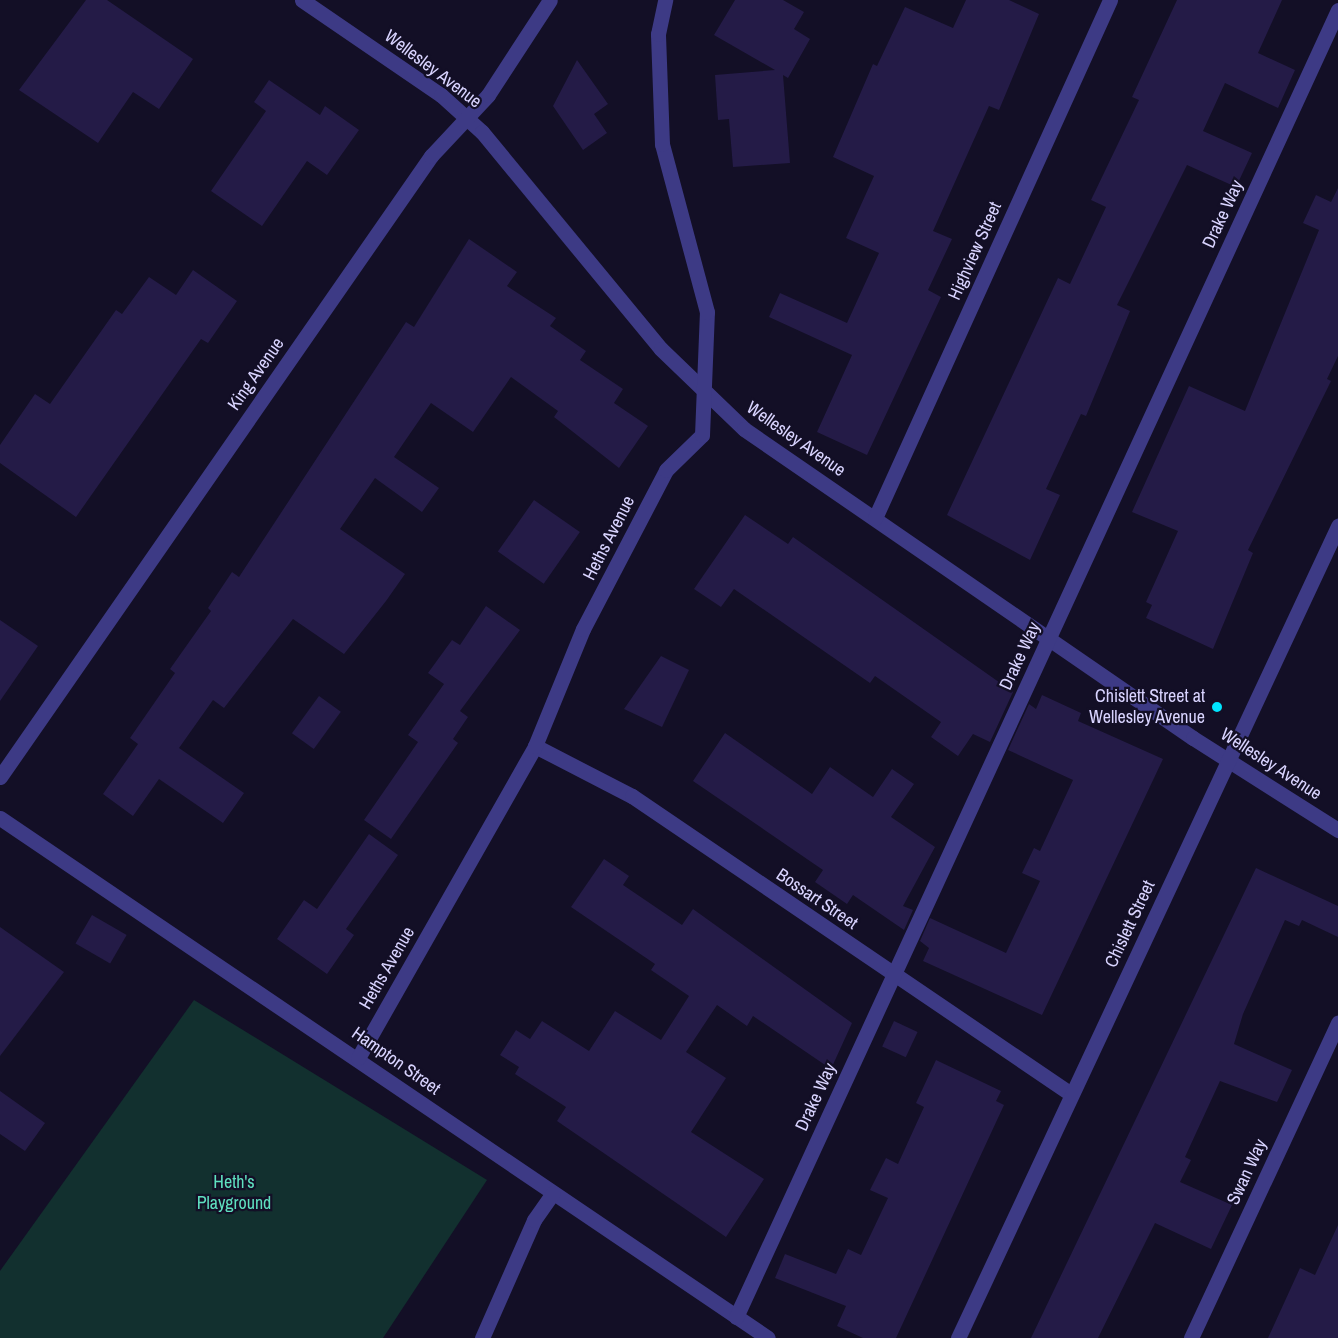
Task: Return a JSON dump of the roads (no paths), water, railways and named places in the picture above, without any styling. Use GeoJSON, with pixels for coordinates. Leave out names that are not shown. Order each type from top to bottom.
{"type":"FeatureCollection","features":[{"type":"Feature","properties":{"kind":"street","name":"Wellesley Avenue"},"geometry":{"type":"LineString","coordinates":[[302,0],[465,116],[704,392],[744,429],[1049,640],[1229,761],[1338,830]]}},
{"type":"Feature","properties":{"kind":"street","name":"King Avenue"},"geometry":{"type":"LineString","coordinates":[[0,777],[431,156],[465,116],[488,95],[550,0]]}},
{"type":"Feature","properties":{"kind":"street","name":"Heths Avenue"},"geometry":{"type":"LineString","coordinates":[[358,1058],[535,746],[583,629],[666,470],[702,435],[707,312],[662,144],[658,34],[664,0]]}},
{"type":"Feature","properties":{"kind":"street","name":"Highview Street"},"geometry":{"type":"LineString","coordinates":[[875,518],[1110,0]]}},
{"type":"Feature","properties":{"kind":"street","name":"Drake Way"},"geometry":{"type":"LineString","coordinates":[[736,1317],[1338,10]]}},
{"type":"Feature","properties":{"kind":"street","name":"Chislett Street"},"geometry":{"type":"LineString","coordinates":[[958,1338],[1338,526]]}},
{"type":"Feature","properties":{"kind":"street","name":"Bossart Street"},"geometry":{"type":"LineString","coordinates":[[535,746],[632,796],[1071,1094]]}},
{"type":"Feature","properties":{"kind":"street","name":"Hampton Street"},"geometry":{"type":"LineString","coordinates":[[0,818],[358,1058],[768,1338]]}},
{"type":"Feature","properties":{"kind":"street","name":"Swan Way"},"geometry":{"type":"LineString","coordinates":[[1191,1338],[1338,1023]]}},
{"type":"Feature","properties":{"kind":"street"},"geometry":{"type":"LineString","coordinates":[[482,1338],[534,1220],[553,1193]]}},
{"type":"Feature","properties":{"kind":"place","name":"Chislett Street at Wellesley Avenue"},"geometry":{"type":"Point","coordinates":[1217,707]}},
{"type":"Feature","properties":{"kind":"park label","name":"Heth's Playground"},"geometry":{"type":"Point","coordinates":[234,1193]}}]}
